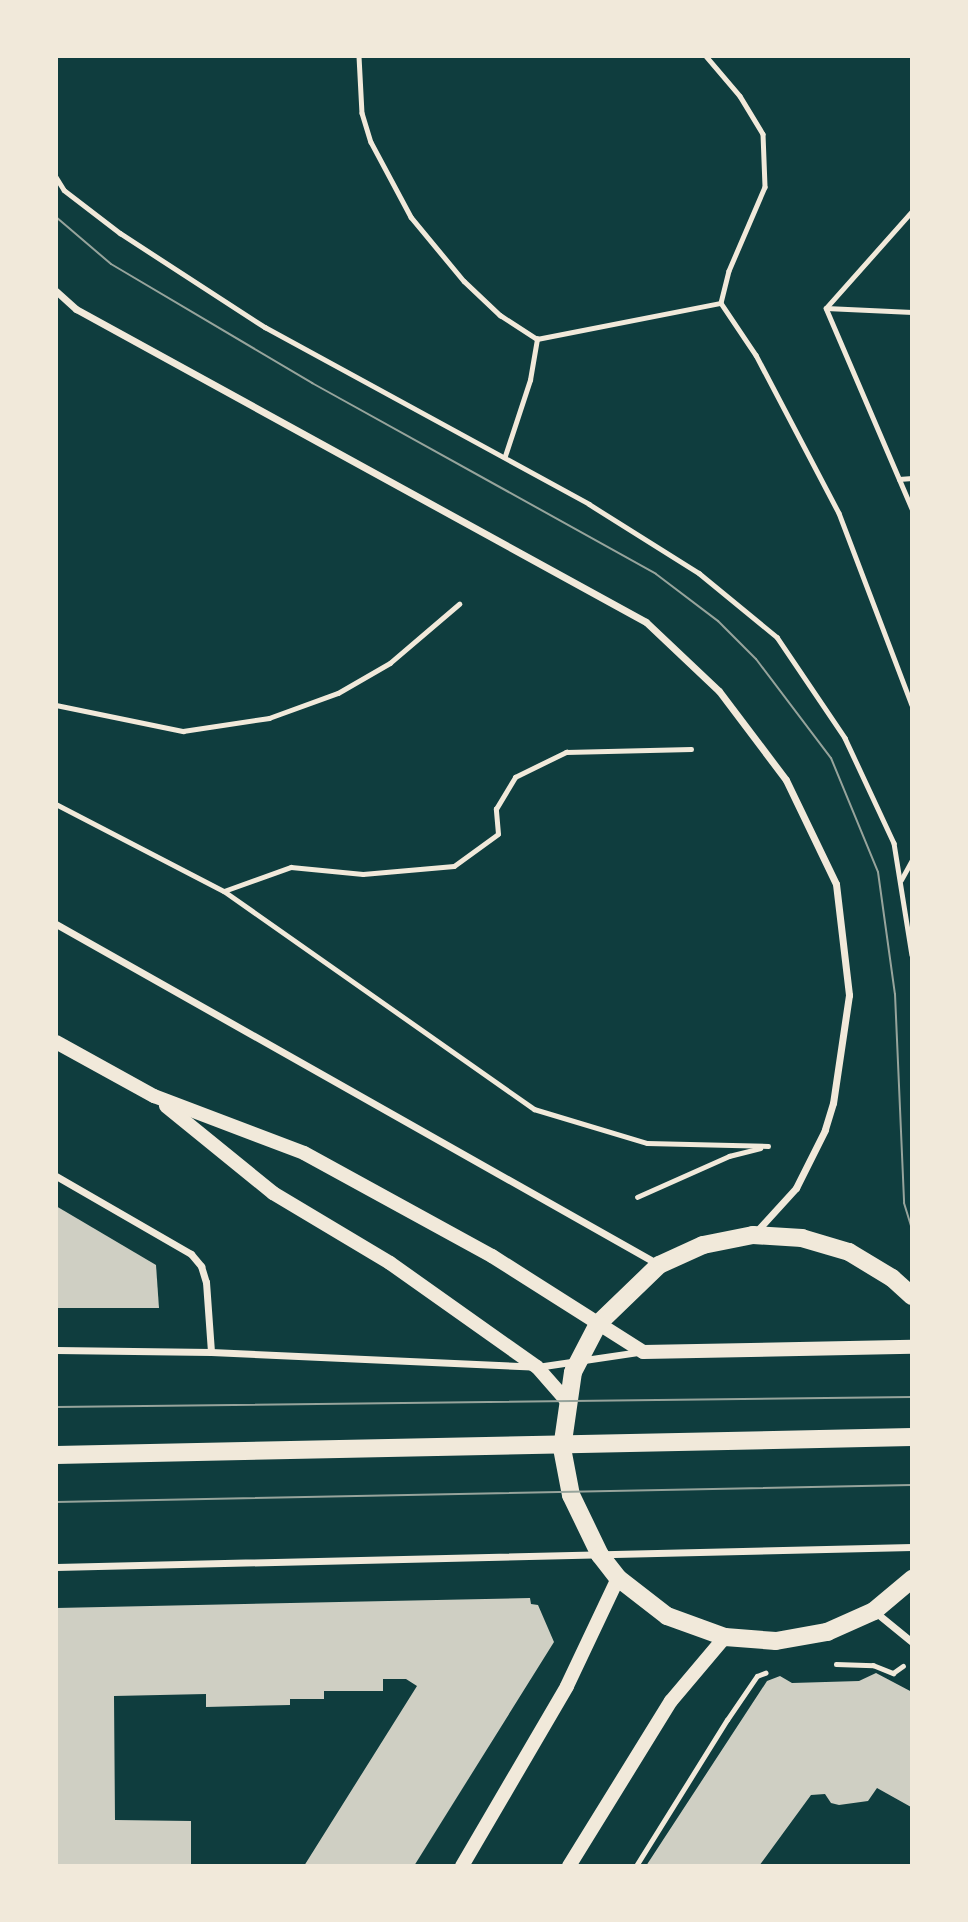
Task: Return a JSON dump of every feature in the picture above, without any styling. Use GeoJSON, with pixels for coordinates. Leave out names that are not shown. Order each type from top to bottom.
{"type":"FeatureCollection","features":[{"type":"Feature","properties":{"kind":"main road"},"geometry":{"type":"LineString","coordinates":[[56,1042],[154,1096],[304,1153],[492,1256],[643,1352],[912,1347]]}},
{"type":"Feature","properties":{"kind":"main road"},"geometry":{"type":"LineString","coordinates":[[154,1096],[273,1192],[390,1263],[537,1367],[566,1401]]}},
{"type":"Feature","properties":{"kind":"main road"},"geometry":{"type":"LineString","coordinates":[[912,1296],[892,1278],[849,1252],[802,1238],[753,1235],[703,1245],[659,1265],[598,1324],[580,1358],[566,1401],[562,1448],[571,1495],[600,1555],[618,1578],[667,1616],[725,1637],[776,1641],[827,1632],[874,1611],[912,1579]]}},
{"type":"Feature","properties":{"kind":"main road"},"geometry":{"type":"LineString","coordinates":[[56,1455],[562,1448],[912,1437]]}},
{"type":"Feature","properties":{"kind":"main road"},"geometry":{"type":"LineString","coordinates":[[462,1866],[567,1686],[618,1578]]}},
{"type":"Feature","properties":{"kind":"main road"},"geometry":{"type":"LineString","coordinates":[[569,1866],[674,1696],[725,1637]]}},
{"type":"Feature","properties":{"kind":"street"},"geometry":{"type":"LineString","coordinates":[[56,291],[76,309],[646,622],[719,691],[786,780],[836,884],[849,995],[834,1103],[825,1130],[796,1188],[753,1235]]}},
{"type":"Feature","properties":{"kind":"street"},"geometry":{"type":"LineString","coordinates":[[56,924],[659,1265]]}},
{"type":"Feature","properties":{"kind":"street"},"geometry":{"type":"LineString","coordinates":[[56,1176],[191,1254],[206,1282],[211,1352]]}},
{"type":"Feature","properties":{"kind":"street"},"geometry":{"type":"LineString","coordinates":[[56,1350],[211,1352],[537,1367],[580,1358],[643,1352]]}},
{"type":"Feature","properties":{"kind":"street"},"geometry":{"type":"LineString","coordinates":[[56,1567],[912,1547]]}},
{"type":"Feature","properties":{"kind":"street"},"geometry":{"type":"LineString","coordinates":[[874,1611],[912,1642]]}},
{"type":"Feature","properties":{"kind":"path"},"geometry":{"type":"LineString","coordinates":[[359,56],[362,113],[370,142],[411,217],[473,290],[500,315],[537,339],[722,303]]}},
{"type":"Feature","properties":{"kind":"path"},"geometry":{"type":"LineString","coordinates":[[706,56],[740,96],[763,134],[765,187],[729,271],[722,303],[756,355],[839,513],[912,705]]}},
{"type":"Feature","properties":{"kind":"path"},"geometry":{"type":"LineString","coordinates":[[56,177],[64,190],[120,233],[265,327],[505,457],[699,573],[777,637],[845,738],[894,843],[912,954]]}},
{"type":"Feature","properties":{"kind":"path"},"geometry":{"type":"LineString","coordinates":[[826,308],[912,211]]}},
{"type":"Feature","properties":{"kind":"path"},"geometry":{"type":"LineString","coordinates":[[826,308],[912,312]]}},
{"type":"Feature","properties":{"kind":"path"},"geometry":{"type":"LineString","coordinates":[[826,308],[912,509]]}},
{"type":"Feature","properties":{"kind":"path"},"geometry":{"type":"LineString","coordinates":[[505,457],[530,380],[537,339]]}},
{"type":"Feature","properties":{"kind":"path"},"geometry":{"type":"LineString","coordinates":[[898,479],[912,478]]}},
{"type":"Feature","properties":{"kind":"path"},"geometry":{"type":"LineString","coordinates":[[56,705],[183,732],[269,718],[338,693],[390,663],[458,604]]}},
{"type":"Feature","properties":{"kind":"path"},"geometry":{"type":"LineString","coordinates":[[224,891],[291,867],[363,874],[454,866],[498,834],[496,810],[515,776],[566,752],[691,749]]}},
{"type":"Feature","properties":{"kind":"path"},"geometry":{"type":"LineString","coordinates":[[56,804],[224,891],[534,1109],[647,1143],[768,1146],[729,1156],[637,1197]]}},
{"type":"Feature","properties":{"kind":"path"},"geometry":{"type":"LineString","coordinates":[[900,880],[912,860]]}},
{"type":"Feature","properties":{"kind":"path"},"geometry":{"type":"LineString","coordinates":[[827,1664],[873,1665],[893,1673]]}},
{"type":"Feature","properties":{"kind":"path"},"geometry":{"type":"LineString","coordinates":[[636,1866],[757,1676],[777,1668]]}},
{"type":"Feature","properties":{"kind":"building"},"geometry":{"type":"Polygon","coordinates":[[[56,1206],[156,1265],[159,1308],[56,1308],[56,1206]]]}},
{"type":"Feature","properties":{"kind":"building"},"geometry":{"type":"Polygon","coordinates":[[[530,1598],[531,1604],[538,1605],[554,1642],[414,1866],[304,1866],[417,1686],[406,1679],[383,1679],[383,1691],[324,1691],[324,1699],[290,1699],[290,1705],[206,1707],[206,1694],[114,1696],[115,1820],[191,1821],[191,1866],[56,1866],[56,1608],[530,1598]]]}},
{"type":"Feature","properties":{"kind":"building"},"geometry":{"type":"Polygon","coordinates":[[[876,1673],[912,1692],[911,1807],[877,1788],[868,1801],[839,1805],[831,1803],[825,1794],[811,1795],[759,1866],[646,1866],[767,1681],[780,1676],[792,1683],[859,1681],[876,1673]]]}},
{"type":"Feature","properties":{"kind":"tram line"},"geometry":{"type":"LineString","coordinates":[[56,217],[111,264],[312,383],[656,574],[718,621],[756,659],[831,758],[878,872],[895,994],[904,1203],[912,1229]]}},
{"type":"Feature","properties":{"kind":"tram line"},"geometry":{"type":"LineString","coordinates":[[56,1407],[912,1397]]}},
{"type":"Feature","properties":{"kind":"tram line"},"geometry":{"type":"LineString","coordinates":[[56,1502],[912,1485]]}}]}
